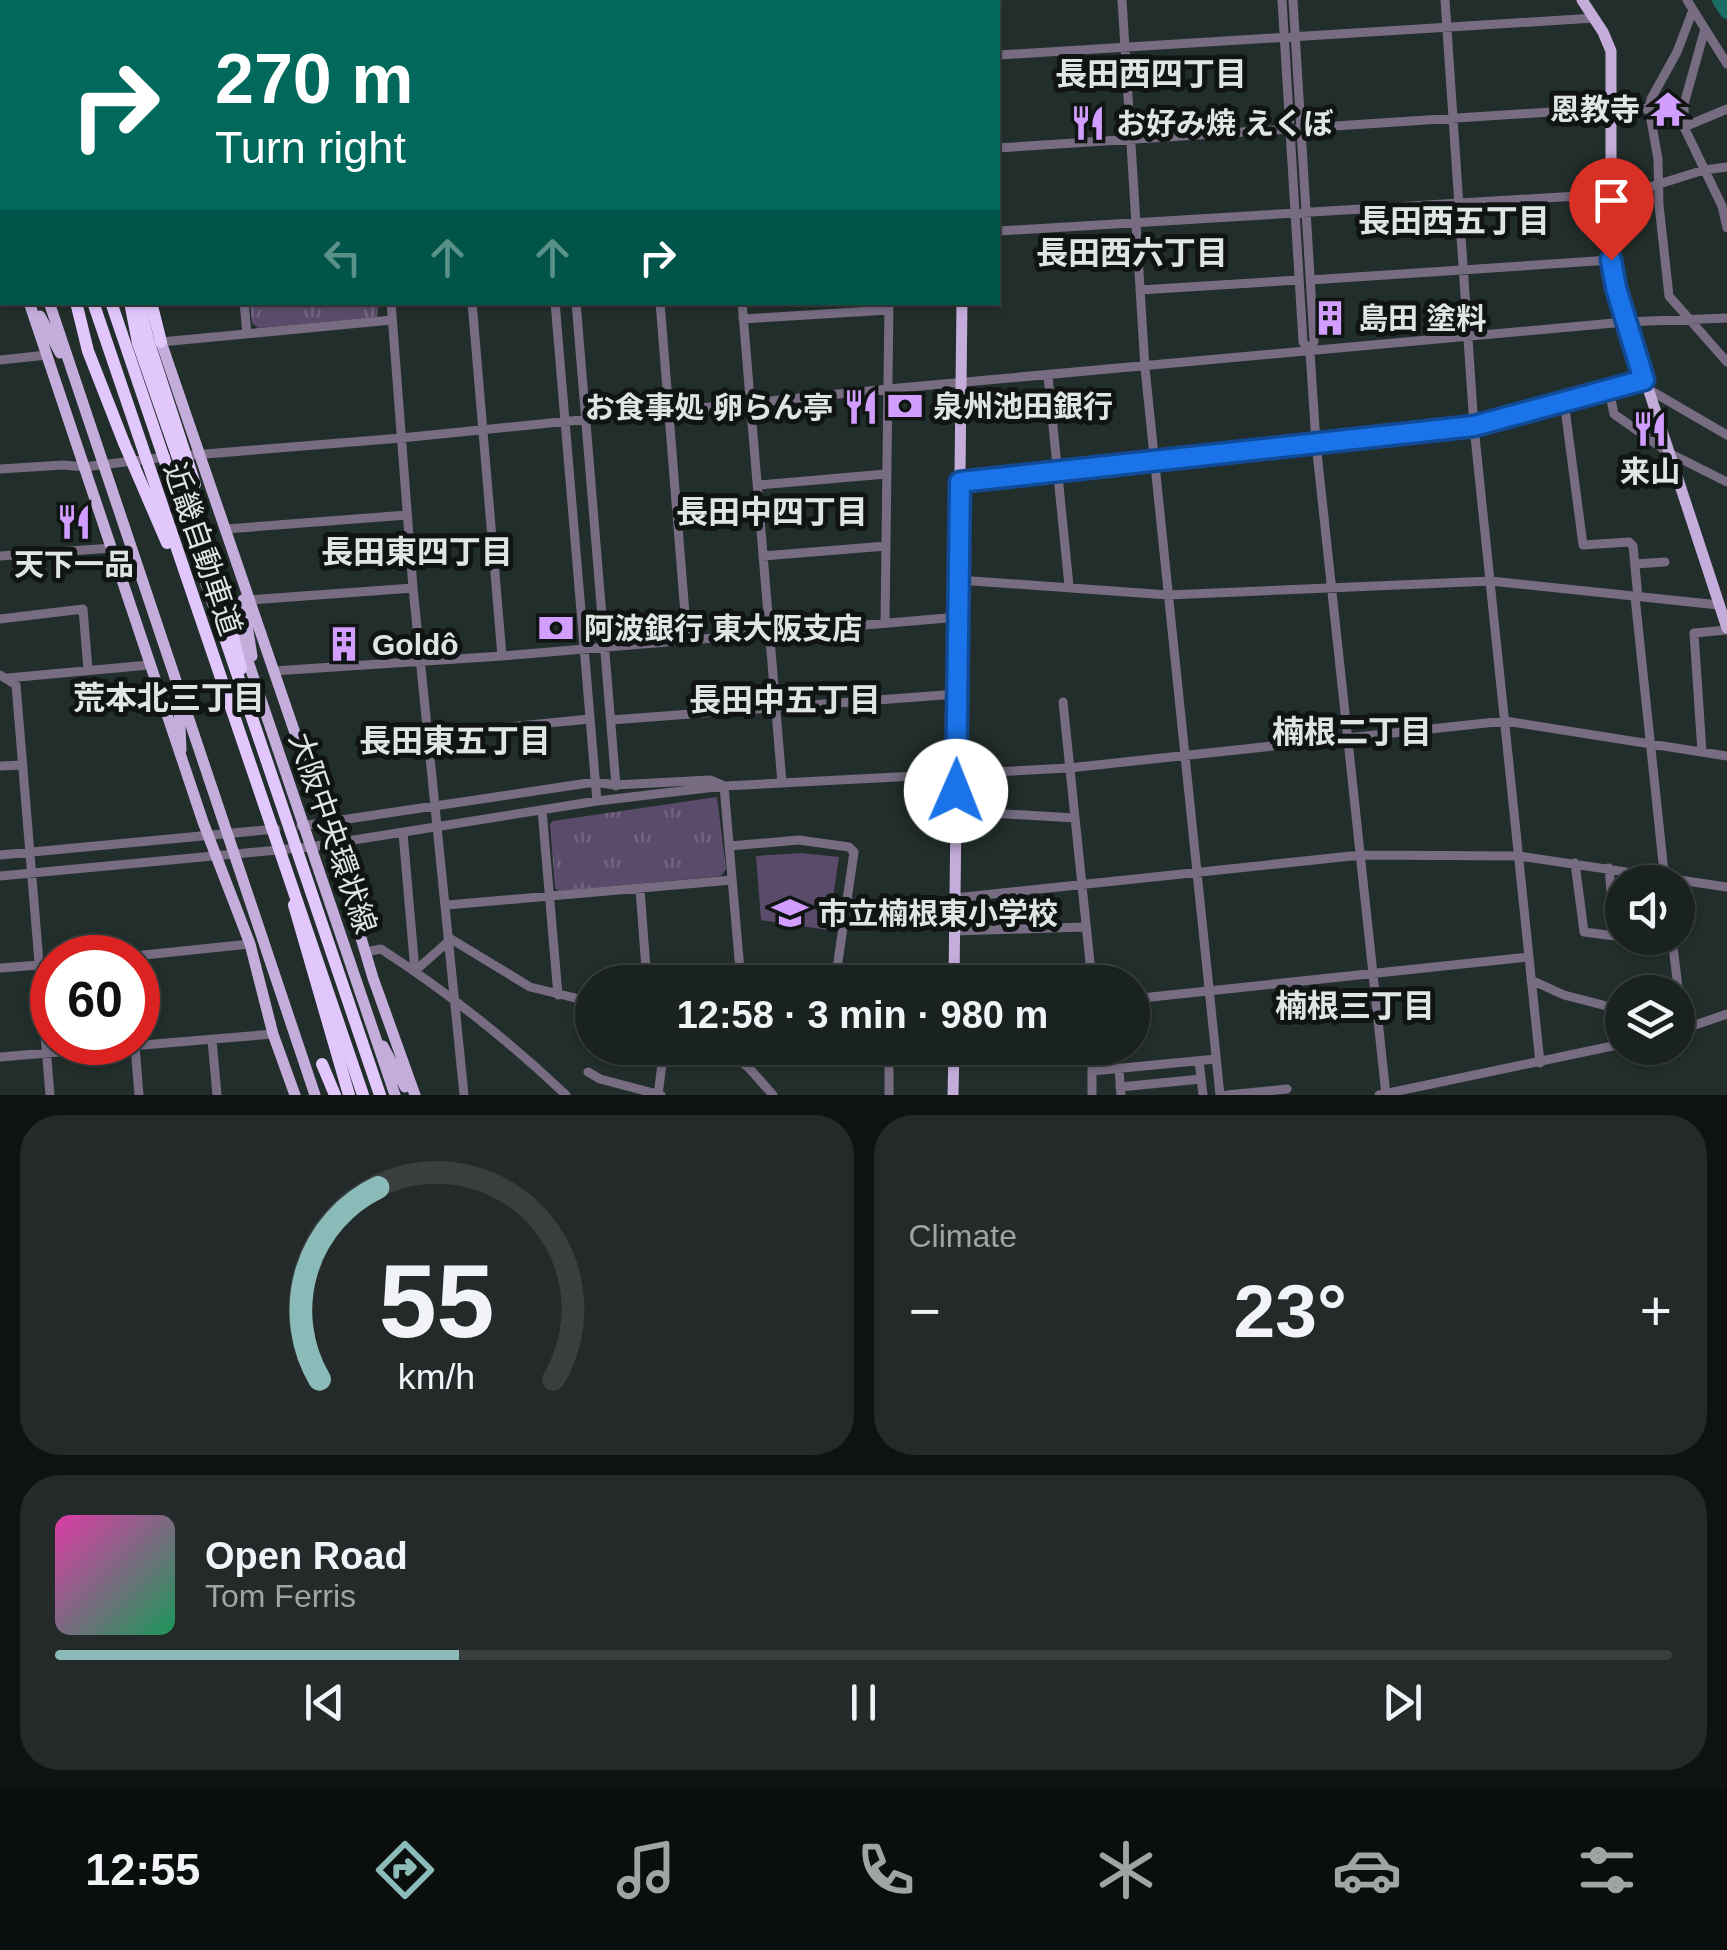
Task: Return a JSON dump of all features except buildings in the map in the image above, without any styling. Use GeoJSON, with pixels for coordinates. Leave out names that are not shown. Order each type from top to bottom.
{"type":"FeatureCollection","features":[{"type":"Feature","properties":{"kind":"highway"},"geometry":{"type":"LineString","coordinates":[[73,305],[124,443],[203,628]]}},
{"type":"Feature","properties":{"kind":"highway","name":"近畿自動車道"},"geometry":{"type":"LineString","coordinates":[[95,305],[363,1095]]}},
{"type":"Feature","properties":{"kind":"highway","name":"近畿自動車道"},"geometry":{"type":"LineString","coordinates":[[112,305],[380,1095]]}},
{"type":"Feature","properties":{"kind":"highway"},"geometry":{"type":"LineString","coordinates":[[130,305],[138,343],[214,564]]}},
{"type":"Feature","properties":{"kind":"highway"},"geometry":{"type":"LineString","coordinates":[[145,305],[148,340],[187,453],[231,634],[280,800]]}},
{"type":"Feature","properties":{"kind":"highway"},"geometry":{"type":"LineString","coordinates":[[146,305],[161,342]]}},
{"type":"Feature","properties":{"kind":"highway"},"geometry":{"type":"LineString","coordinates":[[290,878],[300,936],[348,1095]]}},
{"type":"Feature","properties":{"kind":"highway"},"geometry":{"type":"LineString","coordinates":[[322,1064],[335,1095]]}},
{"type":"Feature","properties":{"kind":"main road"},"geometry":{"type":"LineString","coordinates":[[1582,0],[1611,52],[1611,260],[1624,322],[1727,629]]}},
{"type":"Feature","properties":{"kind":"main road"},"geometry":{"type":"LineString","coordinates":[[32,305],[180,755],[250,944],[273,1034],[295,1095]]}},
{"type":"Feature","properties":{"kind":"main road"},"geometry":{"type":"LineString","coordinates":[[33,305],[72,374]]}},
{"type":"Feature","properties":{"kind":"main road"},"geometry":{"type":"LineString","coordinates":[[50,305],[315,1095]]}},
{"type":"Feature","properties":{"kind":"main road","name":"大阪中央環状線"},"geometry":{"type":"LineString","coordinates":[[130,305],[396,1095]]}},
{"type":"Feature","properties":{"kind":"main road"},"geometry":{"type":"LineString","coordinates":[[954,965],[962,305]]}},
{"type":"Feature","properties":{"kind":"main road"},"geometry":{"type":"LineString","coordinates":[[161,342],[332,844],[412,1095]]}},
{"type":"Feature","properties":{"kind":"main road"},"geometry":{"type":"LineString","coordinates":[[239,571],[256,686]]}},
{"type":"Feature","properties":{"kind":"main road"},"geometry":{"type":"LineString","coordinates":[[178,686],[180,755]]}},
{"type":"Feature","properties":{"kind":"main road"},"geometry":{"type":"LineString","coordinates":[[375,1035],[412,1095]]}},
{"type":"Feature","properties":{"kind":"main road"},"geometry":{"type":"LineString","coordinates":[[953,1095],[954,1065]]}},
{"type":"Feature","properties":{"kind":"street"},"geometry":{"type":"LineString","coordinates":[[1122,0],[1153,460],[1220,1095]]}},
{"type":"Feature","properties":{"kind":"street"},"geometry":{"type":"LineString","coordinates":[[1282,0],[1290,39]]}},
{"type":"Feature","properties":{"kind":"street"},"geometry":{"type":"LineString","coordinates":[[1293,0],[1290,39],[1304,280],[1314,342],[1310,352],[1316,444],[1350,737],[1383,1094],[1605,1048]]}},
{"type":"Feature","properties":{"kind":"street"},"geometry":{"type":"LineString","coordinates":[[1445,0],[1474,426],[1540,1062]]}},
{"type":"Feature","properties":{"kind":"street"},"geometry":{"type":"LineString","coordinates":[[1690,5],[1727,64]]}},
{"type":"Feature","properties":{"kind":"street"},"geometry":{"type":"LineString","coordinates":[[1690,5],[1677,52],[1651,98],[1649,109],[1669,296],[1727,362]]}},
{"type":"Feature","properties":{"kind":"street"},"geometry":{"type":"LineString","coordinates":[[1000,55],[1595,18]]}},
{"type":"Feature","properties":{"kind":"street"},"geometry":{"type":"LineString","coordinates":[[1705,30],[1684,104],[1684,128],[1722,206],[1727,228]]}},
{"type":"Feature","properties":{"kind":"street"},"geometry":{"type":"LineString","coordinates":[[1000,148],[1612,106],[1649,109]]}},
{"type":"Feature","properties":{"kind":"street"},"geometry":{"type":"LineString","coordinates":[[1684,128],[1727,109]]}},
{"type":"Feature","properties":{"kind":"street"},"geometry":{"type":"LineString","coordinates":[[1000,230],[1611,196],[1727,167]]}},
{"type":"Feature","properties":{"kind":"street"},"geometry":{"type":"LineString","coordinates":[[1140,290],[1611,260]]}},
{"type":"Feature","properties":{"kind":"street"},"geometry":{"type":"LineString","coordinates":[[244,305],[247,334]]}},
{"type":"Feature","properties":{"kind":"street"},"geometry":{"type":"LineString","coordinates":[[391,305],[420,661],[464,1095]]}},
{"type":"Feature","properties":{"kind":"street"},"geometry":{"type":"LineString","coordinates":[[472,305],[502,656]]}},
{"type":"Feature","properties":{"kind":"street"},"geometry":{"type":"LineString","coordinates":[[555,305],[597,801]]}},
{"type":"Feature","properties":{"kind":"street"},"geometry":{"type":"LineString","coordinates":[[576,305],[616,799]]}},
{"type":"Feature","properties":{"kind":"street"},"geometry":{"type":"LineString","coordinates":[[660,305],[687,639]]}},
{"type":"Feature","properties":{"kind":"street"},"geometry":{"type":"LineString","coordinates":[[742,305],[782,783]]}},
{"type":"Feature","properties":{"kind":"street"},"geometry":{"type":"LineString","coordinates":[[743,320],[889,306],[884,623]]}},
{"type":"Feature","properties":{"kind":"street"},"geometry":{"type":"LineString","coordinates":[[0,470],[64,465],[84,468],[888,388],[1145,368],[1624,322],[1727,318]]}},
{"type":"Feature","properties":{"kind":"street"},"geometry":{"type":"LineString","coordinates":[[161,342],[392,320]]}},
{"type":"Feature","properties":{"kind":"street"},"geometry":{"type":"LineString","coordinates":[[0,360],[47,355]]}},
{"type":"Feature","properties":{"kind":"street"},"geometry":{"type":"LineString","coordinates":[[1048,376],[1070,586]]}},
{"type":"Feature","properties":{"kind":"street"},"geometry":{"type":"LineString","coordinates":[[960,482],[1474,426],[1608,390],[1646,385],[1727,434]]}},
{"type":"Feature","properties":{"kind":"street"},"geometry":{"type":"LineString","coordinates":[[1608,390],[1614,414],[1669,453],[1727,482]]}},
{"type":"Feature","properties":{"kind":"street"},"geometry":{"type":"LineString","coordinates":[[1564,401],[1583,546],[1630,542],[1633,546],[1663,865]]}},
{"type":"Feature","properties":{"kind":"street"},"geometry":{"type":"LineString","coordinates":[[758,484],[886,474]]}},
{"type":"Feature","properties":{"kind":"street"},"geometry":{"type":"LineString","coordinates":[[226,529],[407,515]]}},
{"type":"Feature","properties":{"kind":"street"},"geometry":{"type":"LineString","coordinates":[[763,556],[886,546]]}},
{"type":"Feature","properties":{"kind":"street"},"geometry":{"type":"LineString","coordinates":[[0,556],[112,548]]}},
{"type":"Feature","properties":{"kind":"street"},"geometry":{"type":"LineString","coordinates":[[1635,564],[1665,562]]}},
{"type":"Feature","properties":{"kind":"street"},"geometry":{"type":"LineString","coordinates":[[959,580],[1168,595],[1491,580],[1721,603]]}},
{"type":"Feature","properties":{"kind":"street"},"geometry":{"type":"LineString","coordinates":[[249,600],[414,588]]}},
{"type":"Feature","properties":{"kind":"street"},"geometry":{"type":"LineString","coordinates":[[0,619],[83,610],[88,670]]}},
{"type":"Feature","properties":{"kind":"street"},"geometry":{"type":"LineString","coordinates":[[273,671],[502,656],[958,617]]}},
{"type":"Feature","properties":{"kind":"street"},"geometry":{"type":"LineString","coordinates":[[1702,752],[1694,633],[1727,629]]}},
{"type":"Feature","properties":{"kind":"street"},"geometry":{"type":"LineString","coordinates":[[2,677],[150,665]]}},
{"type":"Feature","properties":{"kind":"street"},"geometry":{"type":"LineString","coordinates":[[2,677],[16,685],[43,935]]}},
{"type":"Feature","properties":{"kind":"street"},"geometry":{"type":"LineString","coordinates":[[611,720],[957,694]]}},
{"type":"Feature","properties":{"kind":"street"},"geometry":{"type":"LineString","coordinates":[[1063,702],[1090,965]]}},
{"type":"Feature","properties":{"kind":"street"},"geometry":{"type":"LineString","coordinates":[[428,735],[590,719]]}},
{"type":"Feature","properties":{"kind":"street"},"geometry":{"type":"LineString","coordinates":[[0,876],[310,848],[597,801],[724,786],[1069,768],[1506,721],[1727,756]]}},
{"type":"Feature","properties":{"kind":"street"},"geometry":{"type":"LineString","coordinates":[[0,766],[24,764]]}},
{"type":"Feature","properties":{"kind":"street"},"geometry":{"type":"LineString","coordinates":[[0,854],[304,826],[595,782],[616,785],[710,780],[724,786]]}},
{"type":"Feature","properties":{"kind":"street"},"geometry":{"type":"LineString","coordinates":[[724,786],[740,965]]}},
{"type":"Feature","properties":{"kind":"street"},"geometry":{"type":"LineString","coordinates":[[542,810],[558,994]]}},
{"type":"Feature","properties":{"kind":"street"},"geometry":{"type":"LineString","coordinates":[[956,811],[1076,818]]}},
{"type":"Feature","properties":{"kind":"street"},"geometry":{"type":"LineString","coordinates":[[403,833],[415,971]]}},
{"type":"Feature","properties":{"kind":"street"},"geometry":{"type":"LineString","coordinates":[[729,846],[799,840],[850,847],[854,852],[837,965]]}},
{"type":"Feature","properties":{"kind":"street"},"geometry":{"type":"LineString","coordinates":[[955,898],[1361,855],[1519,856],[1605,867]]}},
{"type":"Feature","properties":{"kind":"street"},"geometry":{"type":"LineString","coordinates":[[1575,863],[1584,932],[1605,935]]}},
{"type":"Feature","properties":{"kind":"street"},"geometry":{"type":"LineString","coordinates":[[447,906],[732,880]]}},
{"type":"Feature","properties":{"kind":"street"},"geometry":{"type":"LineString","coordinates":[[1695,883],[1727,887]]}},
{"type":"Feature","properties":{"kind":"street"},"geometry":{"type":"LineString","coordinates":[[640,889],[646,965]]}},
{"type":"Feature","properties":{"kind":"street"},"geometry":{"type":"LineString","coordinates":[[955,931],[1086,927]]}},
{"type":"Feature","properties":{"kind":"street"},"geometry":{"type":"LineString","coordinates":[[415,971],[451,939]]}},
{"type":"Feature","properties":{"kind":"street"},"geometry":{"type":"LineString","coordinates":[[451,939],[530,987],[575,998]]}},
{"type":"Feature","properties":{"kind":"street"},"geometry":{"type":"LineString","coordinates":[[160,953],[250,944]]}},
{"type":"Feature","properties":{"kind":"street"},"geometry":{"type":"LineString","coordinates":[[365,952],[381,949],[415,971],[527,1059],[566,1095]]}},
{"type":"Feature","properties":{"kind":"street"},"geometry":{"type":"LineString","coordinates":[[1150,997],[1528,957]]}},
{"type":"Feature","properties":{"kind":"street"},"geometry":{"type":"LineString","coordinates":[[0,968],[30,965]]}},
{"type":"Feature","properties":{"kind":"street"},"geometry":{"type":"LineString","coordinates":[[1531,980],[1564,996],[1605,1006]]}},
{"type":"Feature","properties":{"kind":"street"},"geometry":{"type":"LineString","coordinates":[[1695,1023],[1727,1014]]}},
{"type":"Feature","properties":{"kind":"street"},"geometry":{"type":"LineString","coordinates":[[160,1044],[273,1034]]}},
{"type":"Feature","properties":{"kind":"street"},"geometry":{"type":"LineString","coordinates":[[212,1040],[217,1095]]}},
{"type":"Feature","properties":{"kind":"street"},"geometry":{"type":"LineString","coordinates":[[0,1056],[30,1054]]}},
{"type":"Feature","properties":{"kind":"street"},"geometry":{"type":"LineString","coordinates":[[1092,1071],[1216,1059]]}},
{"type":"Feature","properties":{"kind":"street"},"geometry":{"type":"LineString","coordinates":[[1199,1061],[1203,1095]]}},
{"type":"Feature","properties":{"kind":"street"},"geometry":{"type":"LineString","coordinates":[[48,1065],[50,1095]]}},
{"type":"Feature","properties":{"kind":"street"},"geometry":{"type":"LineString","coordinates":[[136,1065],[139,1095]]}},
{"type":"Feature","properties":{"kind":"street"},"geometry":{"type":"LineString","coordinates":[[588,1072],[659,1095],[662,1065]]}},
{"type":"Feature","properties":{"kind":"street"},"geometry":{"type":"LineString","coordinates":[[745,1065],[773,1095]]}},
{"type":"Feature","properties":{"kind":"street"},"geometry":{"type":"LineString","coordinates":[[888,1095],[889,1065]]}},
{"type":"Feature","properties":{"kind":"street"},"geometry":{"type":"LineString","coordinates":[[1092,1065],[1092,1095]]}},
{"type":"Feature","properties":{"kind":"street"},"geometry":{"type":"LineString","coordinates":[[1119,1069],[1121,1091],[1202,1079]]}},
{"type":"Feature","properties":{"kind":"street"},"geometry":{"type":"LineString","coordinates":[[1228,1095],[1287,1088]]}},
{"type":"Feature","properties":{"kind":"green space"},"geometry":{"type":"Polygon","coordinates":[[[250,305],[379,305],[377,317],[258,328],[252,323],[250,305]]]}},
{"type":"Feature","properties":{"kind":"green space"},"geometry":{"type":"Polygon","coordinates":[[[717,797],[726,869],[721,876],[559,891],[555,888],[550,824],[553,821],[717,797]]]}},
{"type":"Feature","properties":{"kind":"green space"},"geometry":{"type":"Polygon","coordinates":[[[801,853],[839,857],[828,930],[761,920],[756,856],[801,853]]]}},
{"type":"Feature","properties":{"kind":"waterway"},"geometry":{"type":"LineString","coordinates":[[1719,0],[1727,12]]}},
{"type":"Feature","properties":{"kind":"place","name":"恩教寺"},"geometry":{"type":"Point","coordinates":[1668,109]}},
{"type":"Feature","properties":{"kind":"place","name":"お好み焼 えくぼ"},"geometry":{"type":"Point","coordinates":[1088,123]}},
{"type":"Feature","properties":{"kind":"place","name":"島田 塗料"},"geometry":{"type":"Point","coordinates":[1330,318]}},
{"type":"Feature","properties":{"kind":"place","name":"泉州池田銀行"},"geometry":{"type":"Point","coordinates":[905,406]}},
{"type":"Feature","properties":{"kind":"place","name":"お食事処 卵らん亭"},"geometry":{"type":"Point","coordinates":[861,407]}},
{"type":"Feature","properties":{"kind":"place","name":"来山"},"geometry":{"type":"Point","coordinates":[1650,429]}},
{"type":"Feature","properties":{"kind":"place","name":"天下一品"},"geometry":{"type":"Point","coordinates":[74,522]}},
{"type":"Feature","properties":{"kind":"place","name":"阿波銀行 東大阪支店"},"geometry":{"type":"Point","coordinates":[556,628]}},
{"type":"Feature","properties":{"kind":"place","name":"Goldô"},"geometry":{"type":"Point","coordinates":[344,644]}},
{"type":"Feature","properties":{"kind":"place","name":"市立楠根東小学校"},"geometry":{"type":"Point","coordinates":[790,913]}},
{"type":"Feature","properties":{"kind":"district","name":"長田西四丁目"},"geometry":{"type":"Point","coordinates":[1151,74]}},
{"type":"Feature","properties":{"kind":"district","name":"長田西五丁目"},"geometry":{"type":"Point","coordinates":[1454,221]}},
{"type":"Feature","properties":{"kind":"district","name":"長田西六丁目"},"geometry":{"type":"Point","coordinates":[1132,253]}},
{"type":"Feature","properties":{"kind":"district","name":"長田中四丁目"},"geometry":{"type":"Point","coordinates":[772,512]}},
{"type":"Feature","properties":{"kind":"district","name":"長田東四丁目"},"geometry":{"type":"Point","coordinates":[417,552]}},
{"type":"Feature","properties":{"kind":"district","name":"荒本北三丁目"},"geometry":{"type":"Point","coordinates":[169,698]}},
{"type":"Feature","properties":{"kind":"district","name":"長田中五丁目"},"geometry":{"type":"Point","coordinates":[785,700]}},
{"type":"Feature","properties":{"kind":"district","name":"楠根二丁目"},"geometry":{"type":"Point","coordinates":[1352,732]}},
{"type":"Feature","properties":{"kind":"district","name":"長田東五丁目"},"geometry":{"type":"Point","coordinates":[455,741]}},
{"type":"Feature","properties":{"kind":"district","name":"楠根三丁目"},"geometry":{"type":"Point","coordinates":[1355,1006]}},
{"type":"Feature","properties":{"kind":"route"},"geometry":{"type":"LineString","coordinates":[[956,791],[960,482],[1474,426],[1644,380],[1624,322],[1611,260]]}}]}
